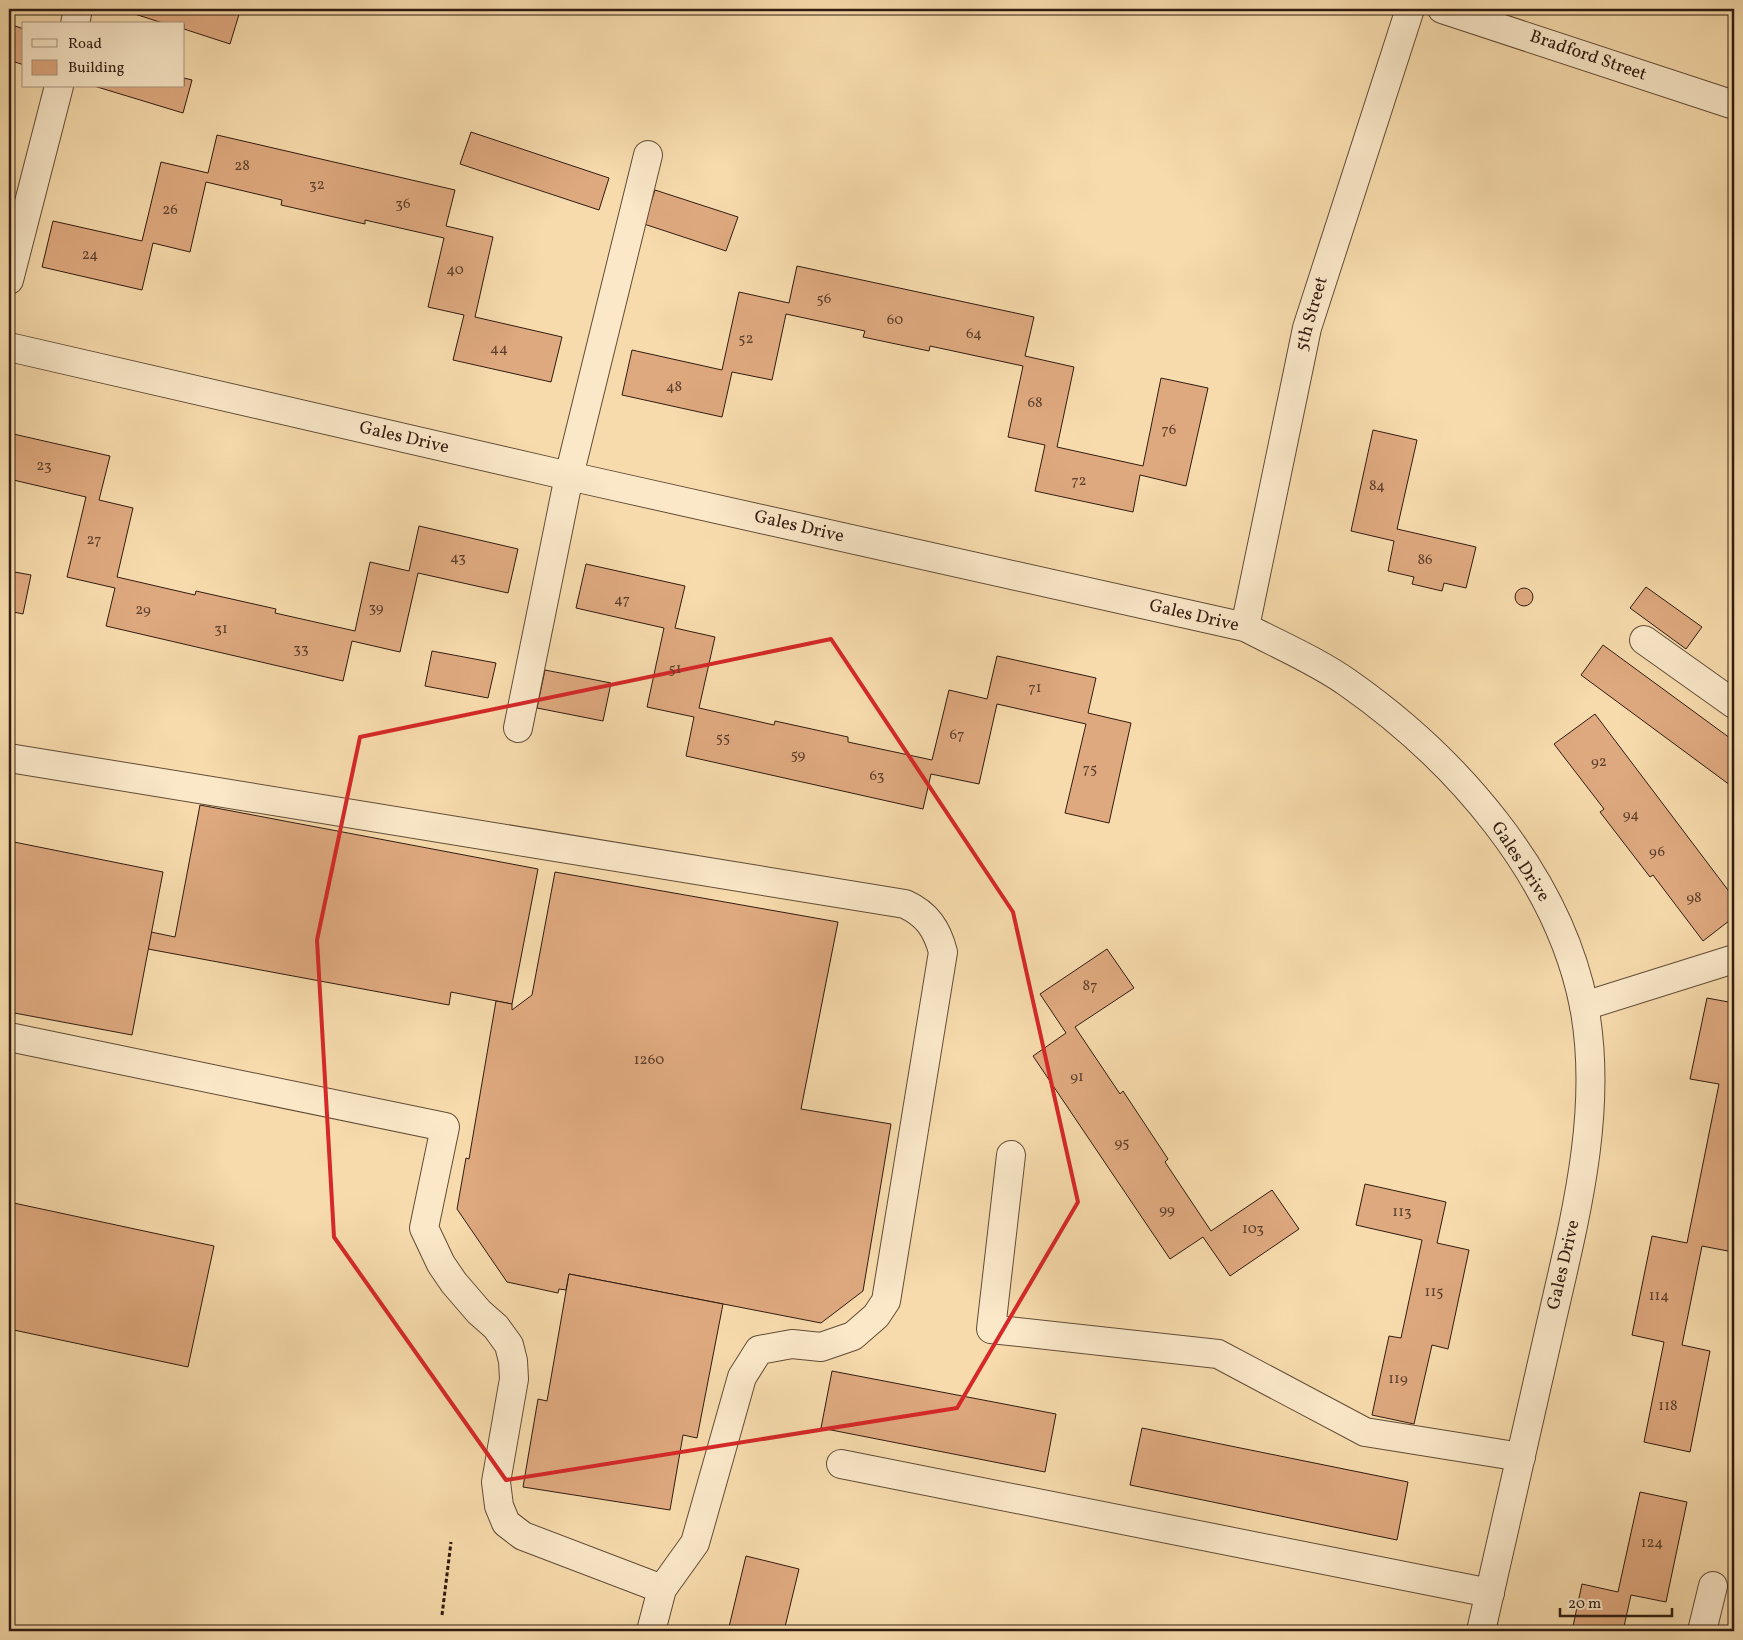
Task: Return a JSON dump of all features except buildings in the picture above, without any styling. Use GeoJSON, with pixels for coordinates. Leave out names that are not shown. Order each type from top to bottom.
{"type":"FeatureCollection","features":[{"type":"Feature","properties":{"kind":"street"},"geometry":{"type":"LineString","coordinates":[[75,22],[78,9]]}},
{"type":"Feature","properties":{"kind":"street","name":"5th Street"},"geometry":{"type":"LineString","coordinates":[[1245,627],[1307,328],[1410,9]]}},
{"type":"Feature","properties":{"kind":"street","name":"Bradford Street"},"geometry":{"type":"LineString","coordinates":[[1442,9],[1513,19],[1734,105]]}},
{"type":"Feature","properties":{"kind":"street"},"geometry":{"type":"LineString","coordinates":[[9,280],[58,88]]}},
{"type":"Feature","properties":{"kind":"street"},"geometry":{"type":"LineString","coordinates":[[518,728],[569,476],[648,155]]}},
{"type":"Feature","properties":{"kind":"street","name":"Gales Drive"},"geometry":{"type":"LineString","coordinates":[[9,347],[569,476],[1245,627],[1346,681],[1391,715],[1437,755],[1476,797],[1545,898],[1568,951],[1584,1006],[1590,1059],[1587,1131],[1575,1216],[1481,1631]]}},
{"type":"Feature","properties":{"kind":"street"},"geometry":{"type":"LineString","coordinates":[[1644,640],[1734,704]]}},
{"type":"Feature","properties":{"kind":"street"},"geometry":{"type":"LineString","coordinates":[[9,758],[196,790],[905,904],[919,910],[931,922],[939,936],[943,952],[886,1301],[876,1316],[852,1336],[821,1347],[792,1344],[759,1350],[742,1377],[695,1543],[662,1589],[651,1631]]}},
{"type":"Feature","properties":{"kind":"street"},"geometry":{"type":"LineString","coordinates":[[1584,1006],[1734,959]]}},
{"type":"Feature","properties":{"kind":"street"},"geometry":{"type":"LineString","coordinates":[[9,1037],[445,1127],[424,1228],[430,1246],[450,1277],[479,1312],[496,1327],[509,1345],[513,1360],[514,1379],[496,1482],[499,1506],[506,1523],[524,1536],[545,1546],[662,1589]]}},
{"type":"Feature","properties":{"kind":"street"},"geometry":{"type":"LineString","coordinates":[[1011,1155],[991,1329],[1218,1354],[1365,1432],[1521,1457]]}},
{"type":"Feature","properties":{"kind":"street"},"geometry":{"type":"LineString","coordinates":[[841,1464],[1490,1593]]}},
{"type":"Feature","properties":{"kind":"street"},"geometry":{"type":"LineString","coordinates":[[1702,1631],[1713,1586]]}},
{"type":"Feature","properties":{"kind":"path"},"geometry":{"type":"LineString","coordinates":[[442,1615],[450,1542]]}},
{"type":"Feature","properties":{"kind":"highlighted area"},"geometry":{"type":"Polygon","coordinates":[[[831,639],[1013,912],[1078,1202],[957,1408],[506,1480],[334,1237],[317,940],[360,737],[831,639]]]}}]}
